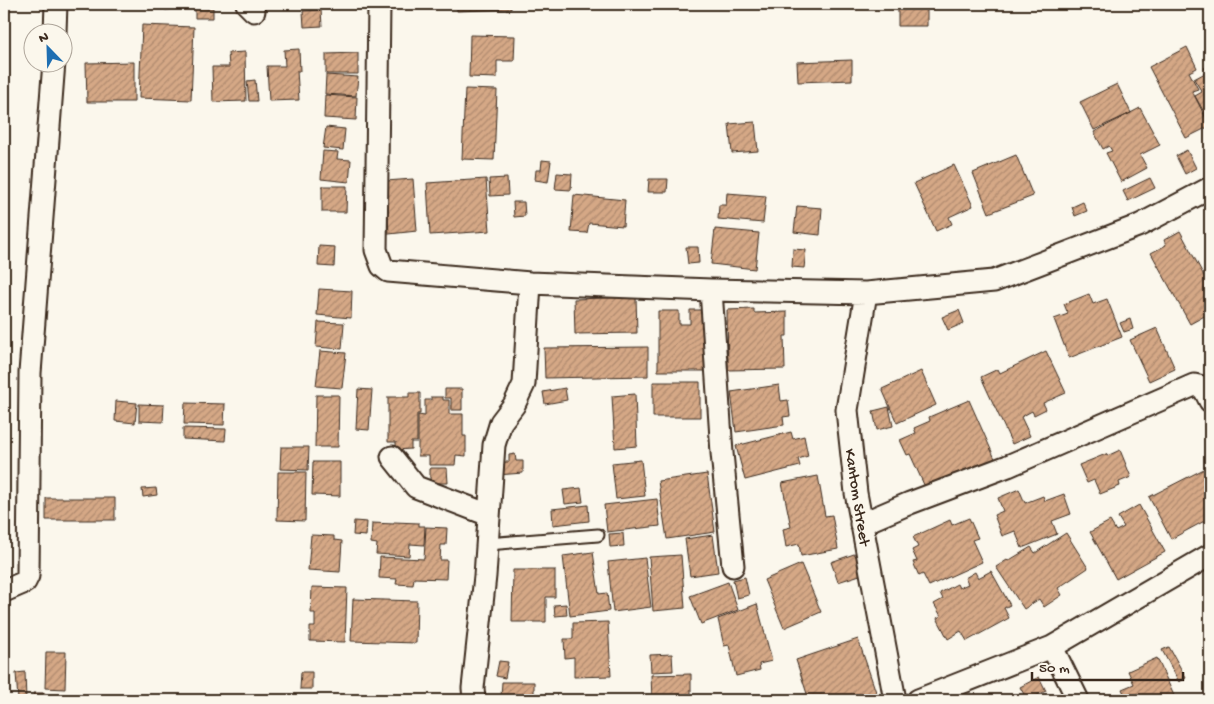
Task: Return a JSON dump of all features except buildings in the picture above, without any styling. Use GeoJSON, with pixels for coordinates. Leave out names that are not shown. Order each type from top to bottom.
{"type":"FeatureCollection","features":[{"type":"Feature","properties":{"kind":"street"},"geometry":{"type":"LineString","coordinates":[[55,22],[56,4]]}},
{"type":"Feature","properties":{"kind":"street"},"geometry":{"type":"LineString","coordinates":[[379,4],[376,250],[382,266],[388,270],[530,283],[711,290],[866,293],[994,281],[1140,225],[1210,188]]}},
{"type":"Feature","properties":{"kind":"street"},"geometry":{"type":"LineString","coordinates":[[4,590],[25,582],[28,576],[30,373],[53,72]]}},
{"type":"Feature","properties":{"kind":"street"},"geometry":{"type":"LineString","coordinates":[[474,700],[473,688],[487,544],[494,444],[501,422],[514,405],[524,384],[530,283]]}},
{"type":"Feature","properties":{"kind":"street"},"geometry":{"type":"LineString","coordinates":[[711,290],[722,453],[733,566]]}},
{"type":"Feature","properties":{"kind":"street","name":"Kantom Street"},"geometry":{"type":"LineString","coordinates":[[866,293],[847,403],[861,524],[895,700]]}},
{"type":"Feature","properties":{"kind":"street"},"geometry":{"type":"LineString","coordinates":[[861,524],[910,503],[1008,466],[1194,385],[1202,387],[1210,401]]}},
{"type":"Feature","properties":{"kind":"street"},"geometry":{"type":"LineString","coordinates":[[392,458],[416,487],[489,515]]}},
{"type":"Feature","properties":{"kind":"street"},"geometry":{"type":"LineString","coordinates":[[918,700],[1052,647],[1210,555]]}},
{"type":"Feature","properties":{"kind":"street"},"geometry":{"type":"LineString","coordinates":[[1052,647],[1078,700]]}},
{"type":"Feature","properties":{"kind":"lane"},"geometry":{"type":"LineString","coordinates":[[487,544],[598,535]]}}]}
